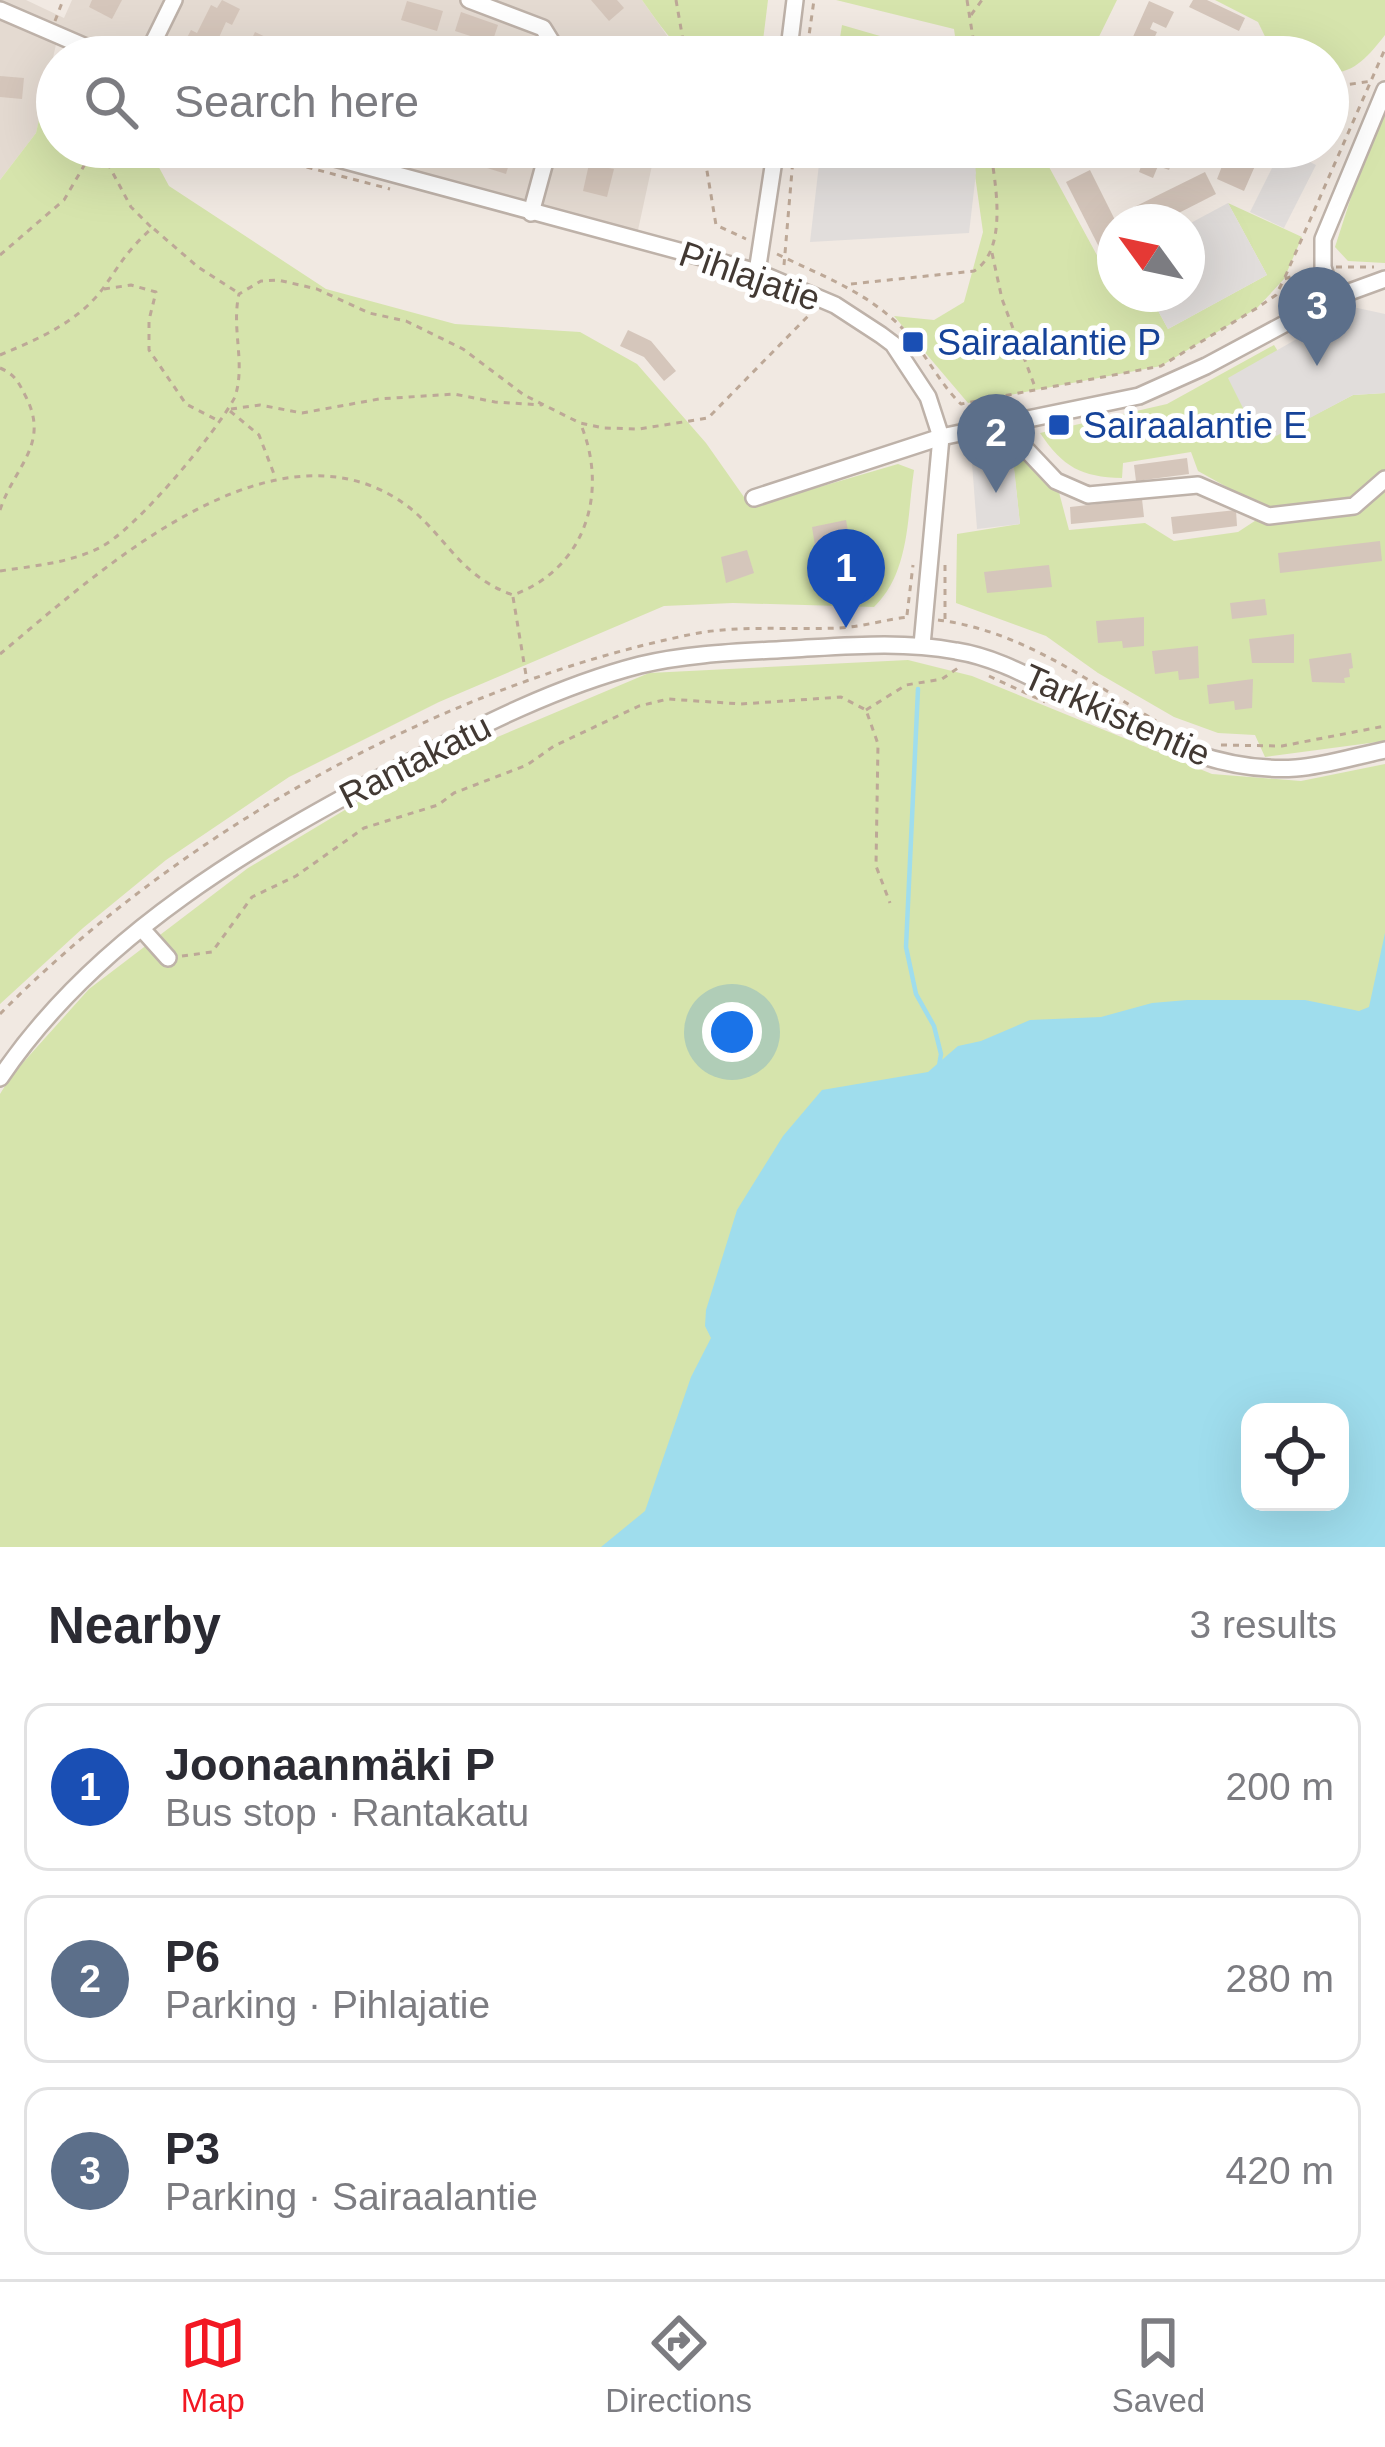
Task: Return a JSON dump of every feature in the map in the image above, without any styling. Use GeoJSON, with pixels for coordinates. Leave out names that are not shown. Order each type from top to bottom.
{"type":"FeatureCollection","features":[{"type":"Feature","properties":{"kind":"street"},"geometry":{"type":"LineString","coordinates":[[156,36],[174,0]]}},
{"type":"Feature","properties":{"kind":"street"},"geometry":{"type":"LineString","coordinates":[[469,0],[543,28],[548,36]]}},
{"type":"Feature","properties":{"kind":"street"},"geometry":{"type":"LineString","coordinates":[[791,36],[795,0]]}},
{"type":"Feature","properties":{"kind":"street"},"geometry":{"type":"LineString","coordinates":[[0,10],[60,36]]}},
{"type":"Feature","properties":{"kind":"street"},"geometry":{"type":"LineString","coordinates":[[1333,298],[1323,267],[1323,238],[1380,94]]}},
{"type":"Feature","properties":{"kind":"street","name":"Pihlajatie"},"geometry":{"type":"LineString","coordinates":[[368,168],[757,272],[835,305],[892,344],[928,397],[940,437],[916,618],[922,645]]}},
{"type":"Feature","properties":{"kind":"street"},"geometry":{"type":"LineString","coordinates":[[531,214],[543,168]]}},
{"type":"Feature","properties":{"kind":"street"},"geometry":{"type":"LineString","coordinates":[[757,272],[773,168]]}},
{"type":"Feature","properties":{"kind":"street"},"geometry":{"type":"LineString","coordinates":[[754,498],[940,437],[1139,395],[1333,298],[1385,279]]}},
{"type":"Feature","properties":{"kind":"street"},"geometry":{"type":"LineString","coordinates":[[1002,424],[1056,481],[1088,495],[1198,485],[1269,516],[1354,506],[1385,478]]}},
{"type":"Feature","properties":{"kind":"street","name":"Tarkkistentie"},"geometry":{"type":"LineString","coordinates":[[922,645],[961,651],[1015,669],[1204,758],[1298,768],[1385,750]]}},
{"type":"Feature","properties":{"kind":"street","name":"Rantakatu"},"geometry":{"type":"LineString","coordinates":[[1,1074],[59,1003],[142,928],[233,862],[327,805],[465,734],[579,685],[642,665],[702,654],[922,645]]}},
{"type":"Feature","properties":{"kind":"street"},"geometry":{"type":"LineString","coordinates":[[142,928],[168,958]]}},
{"type":"Feature","properties":{"kind":"path"},"geometry":{"type":"LineString","coordinates":[[676,0],[682,36]]}},
{"type":"Feature","properties":{"kind":"path"},"geometry":{"type":"LineString","coordinates":[[809,36],[814,0]]}},
{"type":"Feature","properties":{"kind":"path"},"geometry":{"type":"LineString","coordinates":[[968,0],[973,36]]}},
{"type":"Feature","properties":{"kind":"path"},"geometry":{"type":"LineString","coordinates":[[970,17],[982,0]]}},
{"type":"Feature","properties":{"kind":"path"},"geometry":{"type":"LineString","coordinates":[[1349,154],[1380,94],[1385,49]]}},
{"type":"Feature","properties":{"kind":"path"},"geometry":{"type":"LineString","coordinates":[[1349,88],[1380,94]]}},
{"type":"Feature","properties":{"kind":"path"},"geometry":{"type":"LineString","coordinates":[[0,255],[64,200],[84,168]]}},
{"type":"Feature","properties":{"kind":"path"},"geometry":{"type":"LineString","coordinates":[[109,168],[131,207],[152,228],[239,294]]}},
{"type":"Feature","properties":{"kind":"path"},"geometry":{"type":"LineString","coordinates":[[305,168],[388,189]]}},
{"type":"Feature","properties":{"kind":"path"},"geometry":{"type":"LineString","coordinates":[[706,168],[716,225],[846,284],[905,331],[961,404],[1161,366],[1257,308],[1276,295],[1342,168]]}},
{"type":"Feature","properties":{"kind":"path"},"geometry":{"type":"LineString","coordinates":[[780,280],[787,258],[793,168]]}},
{"type":"Feature","properties":{"kind":"path"},"geometry":{"type":"LineString","coordinates":[[993,168],[992,251],[1002,299],[1036,390]]}},
{"type":"Feature","properties":{"kind":"path"},"geometry":{"type":"LineString","coordinates":[[0,355],[45,336],[81,312],[103,289],[121,256],[152,228]]}},
{"type":"Feature","properties":{"kind":"path"},"geometry":{"type":"LineString","coordinates":[[846,284],[974,271],[992,251]]}},
{"type":"Feature","properties":{"kind":"path"},"geometry":{"type":"LineString","coordinates":[[1284,279],[1323,267],[1365,267]]}},
{"type":"Feature","properties":{"kind":"path"},"geometry":{"type":"LineString","coordinates":[[0,571],[102,548],[150,508],[228,410],[240,381],[233,320],[239,294],[261,280],[317,289],[369,313],[406,321],[463,350],[543,405],[580,423],[639,428],[708,418],[816,308]]}},
{"type":"Feature","properties":{"kind":"path"},"geometry":{"type":"LineString","coordinates":[[103,289],[131,285],[156,292],[149,350],[186,404],[218,421]]}},
{"type":"Feature","properties":{"kind":"path"},"geometry":{"type":"LineString","coordinates":[[0,368],[14,374],[36,417],[33,447],[0,510]]}},
{"type":"Feature","properties":{"kind":"path"},"geometry":{"type":"LineString","coordinates":[[228,410],[260,405],[302,413],[379,399],[454,394],[543,405]]}},
{"type":"Feature","properties":{"kind":"path"},"geometry":{"type":"LineString","coordinates":[[228,410],[259,435],[275,478]]}},
{"type":"Feature","properties":{"kind":"path"},"geometry":{"type":"LineString","coordinates":[[0,654],[138,543],[275,478],[360,482],[396,498],[470,574],[513,595],[532,588],[559,570],[587,523],[595,484],[592,453],[580,423]]}},
{"type":"Feature","properties":{"kind":"path"},"geometry":{"type":"LineString","coordinates":[[0,481],[8,487]]}},
{"type":"Feature","properties":{"kind":"path"},"geometry":{"type":"LineString","coordinates":[[914,555],[916,618]]}},
{"type":"Feature","properties":{"kind":"path"},"geometry":{"type":"LineString","coordinates":[[513,595],[527,681]]}},
{"type":"Feature","properties":{"kind":"path"},"geometry":{"type":"LineString","coordinates":[[0,1015],[94,928],[233,826],[440,716],[570,664],[699,633],[847,628],[916,618],[974,627],[1018,643],[1170,729]]}},
{"type":"Feature","properties":{"kind":"path"},"geometry":{"type":"LineString","coordinates":[[866,710],[907,685],[941,680],[958,668]]}},
{"type":"Feature","properties":{"kind":"path"},"geometry":{"type":"LineString","coordinates":[[979,672],[1056,707]]}},
{"type":"Feature","properties":{"kind":"path"},"geometry":{"type":"LineString","coordinates":[[168,958],[212,952],[252,897],[296,876],[364,828],[437,805],[454,793],[527,765],[554,746],[639,706],[668,699],[741,704],[841,697],[866,710],[878,744],[876,866],[890,903]]}},
{"type":"Feature","properties":{"kind":"path"},"geometry":{"type":"LineString","coordinates":[[1220,745],[1282,746],[1385,726]]}},
{"type":"Feature","properties":{"kind":"shaded area"},"geometry":{"type":"Polygon","coordinates":[[[0,0],[26,0],[64,18],[72,0],[642,0],[667,36],[36,36],[36,133],[0,180],[0,0]]]}},
{"type":"Feature","properties":{"kind":"shaded area"},"geometry":{"type":"Polygon","coordinates":[[[337,168],[651,168],[635,244],[337,168]]]}},
{"type":"Feature","properties":{"kind":"shaded area"},"geometry":{"type":"Polygon","coordinates":[[[819,168],[975,168],[969,233],[810,242],[819,168]]]}},
{"type":"Feature","properties":{"kind":"shaded area"},"geometry":{"type":"Polygon","coordinates":[[[1272,168],[1314,168],[1284,228],[1250,212],[1272,168]]]}},
{"type":"Feature","properties":{"kind":"shaded area"},"geometry":{"type":"Polygon","coordinates":[[[1228,203],[1267,275],[1205,309],[1205,215],[1228,203]]]}},
{"type":"Feature","properties":{"kind":"shaded area"},"geometry":{"type":"Polygon","coordinates":[[[1353,307],[1385,314],[1385,393],[1353,395],[1261,444],[1228,378],[1353,307]]]}},
{"type":"Feature","properties":{"kind":"shaded area"},"geometry":{"type":"Polygon","coordinates":[[[1159,312],[1199,312],[1168,329],[1159,312]]]}},
{"type":"Feature","properties":{"kind":"shaded area"},"geometry":{"type":"Polygon","coordinates":[[[1007,455],[1013,458],[1020,524],[977,529],[972,463],[1007,455]]]}},
{"type":"Feature","properties":{"kind":"green space"},"geometry":{"type":"Polygon","coordinates":[[[642,0],[768,0],[764,36],[669,36],[642,0]]]}},
{"type":"Feature","properties":{"kind":"green space"},"geometry":{"type":"Polygon","coordinates":[[[836,0],[1117,0],[1099,36],[955,36],[954,29],[836,0]]]}},
{"type":"Feature","properties":{"kind":"green space"},"geometry":{"type":"Polygon","coordinates":[[[1215,0],[1385,0],[1385,35],[1349,69],[1349,36],[1265,36],[1258,22],[1215,0]]]}},
{"type":"Feature","properties":{"kind":"green space"},"geometry":{"type":"Polygon","coordinates":[[[842,25],[880,36],[840,36],[842,25]]]}},
{"type":"Feature","properties":{"kind":"green space"},"geometry":{"type":"Polygon","coordinates":[[[1385,110],[1385,263],[1348,261],[1335,247],[1385,110]]]}},
{"type":"Feature","properties":{"kind":"green space"},"geometry":{"type":"Polygon","coordinates":[[[36,133],[36,168],[159,168],[169,186],[326,289],[455,324],[580,332],[637,364],[706,443],[751,507],[898,464],[914,470],[901,561],[874,607],[664,606],[439,702],[289,777],[166,860],[0,1004],[0,180],[36,133]]]}},
{"type":"Feature","properties":{"kind":"green space"},"geometry":{"type":"Polygon","coordinates":[[[974,168],[1050,168],[1097,255],[1097,312],[1159,312],[1168,329],[1267,275],[1228,203],[1302,237],[1284,279],[1257,308],[1161,366],[968,403],[894,316],[934,320],[964,302],[983,232],[974,168]]]}},
{"type":"Feature","properties":{"kind":"green space"},"geometry":{"type":"Polygon","coordinates":[[[1274,345],[1279,353],[1261,443],[1353,395],[1385,393],[1385,741],[1265,757],[1255,735],[1218,733],[1174,717],[1046,636],[956,603],[957,534],[1020,524],[1013,461],[1032,458],[1056,481],[1069,530],[1145,523],[1174,541],[1238,532],[1270,511],[1198,471],[1191,452],[1123,463],[1122,478],[1108,477],[1074,468],[1040,433],[1167,404],[1274,345]]]}},
{"type":"Feature","properties":{"kind":"green space"},"geometry":{"type":"Polygon","coordinates":[[[908,660],[972,676],[1212,774],[1301,781],[1385,764],[1385,1547],[0,1547],[0,1094],[89,989],[248,868],[393,781],[649,673],[908,660]]]}},
{"type":"Feature","properties":{"kind":"water"},"geometry":{"type":"Polygon","coordinates":[[[1385,933],[1385,1547],[601,1547],[645,1511],[691,1377],[711,1338],[705,1326],[706,1310],[737,1210],[783,1136],[822,1090],[928,1072],[958,1046],[1030,1020],[1101,1017],[1152,1003],[1187,1000],[1305,1000],[1359,1011],[1369,1007],[1385,933]]]}},
{"type":"Feature","properties":{"kind":"building"},"geometry":{"type":"Polygon","coordinates":[[[92,0],[122,0],[112,19],[89,7],[92,0]]]}},
{"type":"Feature","properties":{"kind":"building"},"geometry":{"type":"Polygon","coordinates":[[[222,0],[240,9],[220,36],[188,36],[191,30],[197,33],[211,5],[217,8],[222,0]]]}},
{"type":"Feature","properties":{"kind":"building"},"geometry":{"type":"Polygon","coordinates":[[[591,0],[617,0],[624,8],[609,21],[591,0]]]}},
{"type":"Feature","properties":{"kind":"building"},"geometry":{"type":"Polygon","coordinates":[[[1193,0],[1207,0],[1245,18],[1239,31],[1189,7],[1193,0]]]}},
{"type":"Feature","properties":{"kind":"building"},"geometry":{"type":"Polygon","coordinates":[[[407,1],[443,11],[437,31],[401,20],[407,1]]]}},
{"type":"Feature","properties":{"kind":"building"},"geometry":{"type":"Polygon","coordinates":[[[1149,1],[1174,12],[1166,28],[1153,22],[1150,29],[1157,32],[1155,36],[1133,36],[1149,1]]]}},
{"type":"Feature","properties":{"kind":"building"},"geometry":{"type":"Polygon","coordinates":[[[461,12],[498,25],[494,36],[455,31],[461,12]]]}},
{"type":"Feature","properties":{"kind":"building"},"geometry":{"type":"Polygon","coordinates":[[[0,76],[24,78],[22,99],[0,97],[0,76]]]}},
{"type":"Feature","properties":{"kind":"building"},"geometry":{"type":"Polygon","coordinates":[[[588,168],[614,169],[607,197],[583,191],[588,168]]]}},
{"type":"Feature","properties":{"kind":"building"},"geometry":{"type":"Polygon","coordinates":[[[1140,168],[1157,168],[1153,178],[1139,172],[1140,168]]]}},
{"type":"Feature","properties":{"kind":"building"},"geometry":{"type":"Polygon","coordinates":[[[1221,168],[1254,168],[1244,191],[1217,179],[1221,168]]]}},
{"type":"Feature","properties":{"kind":"building"},"geometry":{"type":"Polygon","coordinates":[[[1090,170],[1107,204],[1097,204],[1097,243],[1066,182],[1090,170]]]}},
{"type":"Feature","properties":{"kind":"building"},"geometry":{"type":"Polygon","coordinates":[[[1205,172],[1216,194],[1196,204],[1140,204],[1205,172]]]}},
{"type":"Feature","properties":{"kind":"building"},"geometry":{"type":"Polygon","coordinates":[[[628,330],[651,341],[676,371],[664,381],[644,357],[620,346],[628,330]]]}},
{"type":"Feature","properties":{"kind":"building"},"geometry":{"type":"Polygon","coordinates":[[[1187,458],[1189,474],[1136,481],[1134,465],[1187,458]]]}},
{"type":"Feature","properties":{"kind":"building"},"geometry":{"type":"Polygon","coordinates":[[[1142,499],[1144,517],[1071,524],[1070,507],[1142,499]]]}},
{"type":"Feature","properties":{"kind":"building"},"geometry":{"type":"Polygon","coordinates":[[[1236,510],[1237,526],[1173,534],[1171,517],[1236,510]]]}},
{"type":"Feature","properties":{"kind":"building"},"geometry":{"type":"Polygon","coordinates":[[[846,520],[851,549],[817,558],[812,527],[846,520]]]}},
{"type":"Feature","properties":{"kind":"building"},"geometry":{"type":"Polygon","coordinates":[[[1380,541],[1382,561],[1280,573],[1278,553],[1380,541]]]}},
{"type":"Feature","properties":{"kind":"building"},"geometry":{"type":"Polygon","coordinates":[[[747,550],[754,573],[726,583],[721,557],[747,550]]]}},
{"type":"Feature","properties":{"kind":"building"},"geometry":{"type":"Polygon","coordinates":[[[1049,565],[1052,587],[987,593],[984,572],[1049,565]]]}},
{"type":"Feature","properties":{"kind":"building"},"geometry":{"type":"Polygon","coordinates":[[[1265,599],[1267,615],[1232,619],[1230,603],[1265,599]]]}},
{"type":"Feature","properties":{"kind":"building"},"geometry":{"type":"Polygon","coordinates":[[[1144,617],[1144,646],[1098,643],[1096,621],[1144,617]]]}},
{"type":"Feature","properties":{"kind":"building"},"geometry":{"type":"Polygon","coordinates":[[[1294,634],[1294,663],[1252,663],[1249,639],[1294,634]]]}},
{"type":"Feature","properties":{"kind":"building"},"geometry":{"type":"Polygon","coordinates":[[[1198,646],[1199,678],[1179,680],[1178,671],[1155,674],[1152,651],[1198,646]]]}},
{"type":"Feature","properties":{"kind":"building"},"geometry":{"type":"Polygon","coordinates":[[[1351,653],[1353,668],[1345,683],[1312,682],[1309,659],[1351,653]]]}},
{"type":"Feature","properties":{"kind":"building"},"geometry":{"type":"Polygon","coordinates":[[[1253,679],[1252,708],[1235,710],[1234,701],[1209,704],[1207,685],[1253,679]]]}},
{"type":"Feature","properties":{"kind":"waterway"},"geometry":{"type":"LineString","coordinates":[[918,689],[906,947],[916,994],[934,1026],[939,1066]]}},
{"type":"Feature","properties":{"kind":"place","name":"Sairaalantie P"},"geometry":{"type":"Point","coordinates":[913,342]}},
{"type":"Feature","properties":{"kind":"place","name":"P3"},"geometry":{"type":"Point","coordinates":[1317,366]}},
{"type":"Feature","properties":{"kind":"place","name":"Sairaalantie E"},"geometry":{"type":"Point","coordinates":[1059,425]}},
{"type":"Feature","properties":{"kind":"place","name":"P6"},"geometry":{"type":"Point","coordinates":[996,493]}},
{"type":"Feature","properties":{"kind":"place","name":"Joonaanmäki P"},"geometry":{"type":"Point","coordinates":[846,628]}}]}
